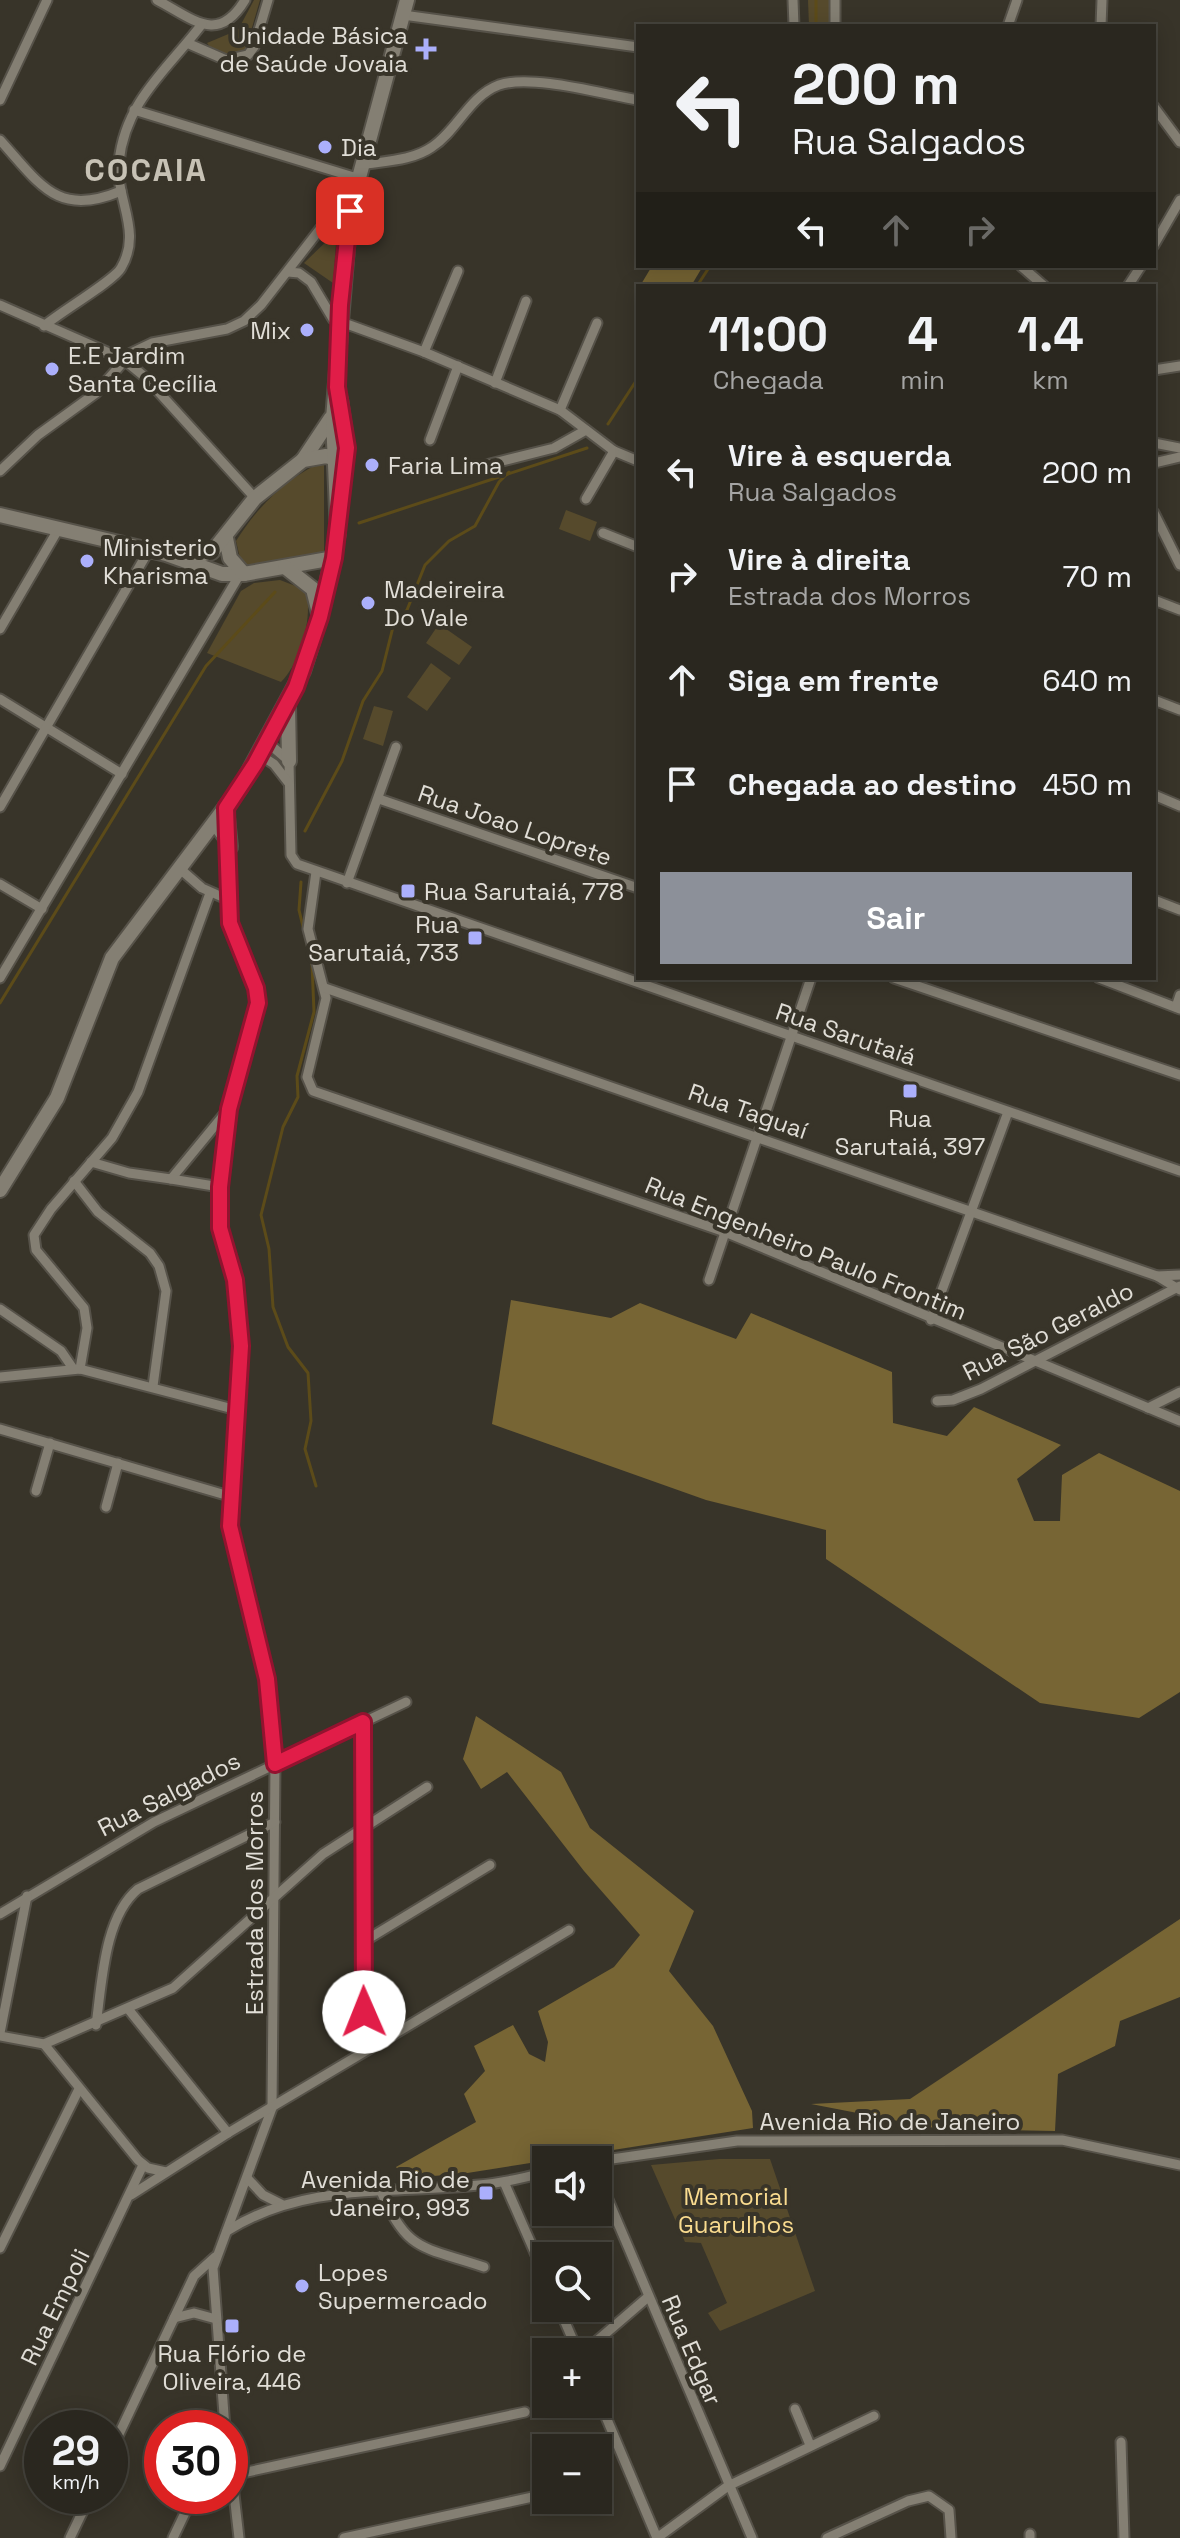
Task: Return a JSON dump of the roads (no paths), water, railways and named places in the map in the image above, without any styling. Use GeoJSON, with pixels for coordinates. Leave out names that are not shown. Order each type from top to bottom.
{"type":"FeatureCollection","features":[{"type":"Feature","properties":{"kind":"main road"},"geometry":{"type":"LineString","coordinates":[[340,460],[335,410],[340,305],[351,206],[405,7]]}},
{"type":"Feature","properties":{"kind":"main road"},"geometry":{"type":"LineString","coordinates":[[0,1190],[57,1098],[112,958],[226,808],[288,703],[320,617],[334,558],[344,419],[337,387]]}},
{"type":"Feature","properties":{"kind":"main road"},"geometry":{"type":"LineString","coordinates":[[184,559],[204,557],[226,538],[255,498],[303,460],[326,430],[335,410]]}},
{"type":"Feature","properties":{"kind":"main road"},"geometry":{"type":"LineString","coordinates":[[303,460],[317,456],[340,460]]}},
{"type":"Feature","properties":{"kind":"main road"},"geometry":{"type":"LineString","coordinates":[[0,515],[184,559],[212,572],[242,574],[334,558]]}},
{"type":"Feature","properties":{"kind":"main road"},"geometry":{"type":"LineString","coordinates":[[226,538],[230,558],[242,574]]}},
{"type":"Feature","properties":{"kind":"main road"},"geometry":{"type":"LineString","coordinates":[[285,567],[313,589],[320,617]]}},
{"type":"Feature","properties":{"kind":"main road"},"geometry":{"type":"LineString","coordinates":[[288,703],[289,761]]}},
{"type":"Feature","properties":{"kind":"main road"},"geometry":{"type":"LineString","coordinates":[[226,808],[230,847]]}},
{"type":"Feature","properties":{"kind":"street"},"geometry":{"type":"LineString","coordinates":[[0,100],[47,0]]}},
{"type":"Feature","properties":{"kind":"street"},"geometry":{"type":"LineString","coordinates":[[157,0],[202,24],[224,25],[245,0]]}},
{"type":"Feature","properties":{"kind":"street"},"geometry":{"type":"LineString","coordinates":[[187,43],[226,60],[248,55],[254,47],[268,0]]}},
{"type":"Feature","properties":{"kind":"street"},"geometry":{"type":"LineString","coordinates":[[793,0],[794,24]]}},
{"type":"Feature","properties":{"kind":"street"},"geometry":{"type":"LineString","coordinates":[[835,0],[835,24]]}},
{"type":"Feature","properties":{"kind":"street"},"geometry":{"type":"LineString","coordinates":[[1009,24],[1017,0]]}},
{"type":"Feature","properties":{"kind":"street"},"geometry":{"type":"LineString","coordinates":[[1101,24],[1102,0]]}},
{"type":"Feature","properties":{"kind":"street"},"geometry":{"type":"LineString","coordinates":[[405,7],[636,47]]}},
{"type":"Feature","properties":{"kind":"street"},"geometry":{"type":"LineString","coordinates":[[44,326],[122,268],[131,227],[121,191],[119,161],[134,110],[148,85],[202,24]]}},
{"type":"Feature","properties":{"kind":"street"},"geometry":{"type":"LineString","coordinates":[[134,110],[359,172],[423,153],[435,145],[479,97],[500,85],[537,84],[636,100]]}},
{"type":"Feature","properties":{"kind":"street"},"geometry":{"type":"LineString","coordinates":[[1156,110],[1180,142]]}},
{"type":"Feature","properties":{"kind":"street"},"geometry":{"type":"LineString","coordinates":[[0,140],[53,195],[81,203],[121,191]]}},
{"type":"Feature","properties":{"kind":"street"},"geometry":{"type":"LineString","coordinates":[[1156,242],[1180,200]]}},
{"type":"Feature","properties":{"kind":"street"},"geometry":{"type":"LineString","coordinates":[[0,471],[38,435],[96,393],[123,359],[152,343],[227,329],[244,321],[288,272],[320,229],[351,206]]}},
{"type":"Feature","properties":{"kind":"street"},"geometry":{"type":"LineString","coordinates":[[1023,268],[1042,284]]}},
{"type":"Feature","properties":{"kind":"street"},"geometry":{"type":"LineString","coordinates":[[424,352],[458,271]]}},
{"type":"Feature","properties":{"kind":"street"},"geometry":{"type":"LineString","coordinates":[[288,272],[306,277],[328,314],[339,321],[424,352],[560,410],[614,451],[636,460]]}},
{"type":"Feature","properties":{"kind":"street"},"geometry":{"type":"LineString","coordinates":[[321,301],[340,305]]}},
{"type":"Feature","properties":{"kind":"street"},"geometry":{"type":"LineString","coordinates":[[495,383],[526,301]]}},
{"type":"Feature","properties":{"kind":"street"},"geometry":{"type":"LineString","coordinates":[[0,305],[123,359],[145,377],[255,498]]}},
{"type":"Feature","properties":{"kind":"street"},"geometry":{"type":"LineString","coordinates":[[560,410],[597,323]]}},
{"type":"Feature","properties":{"kind":"street"},"geometry":{"type":"LineString","coordinates":[[430,440],[458,366]]}},
{"type":"Feature","properties":{"kind":"street"},"geometry":{"type":"LineString","coordinates":[[1156,370],[1180,366]]}},
{"type":"Feature","properties":{"kind":"street"},"geometry":{"type":"LineString","coordinates":[[486,465],[554,448],[586,430]]}},
{"type":"Feature","properties":{"kind":"street"},"geometry":{"type":"LineString","coordinates":[[1156,446],[1180,448]]}},
{"type":"Feature","properties":{"kind":"street"},"geometry":{"type":"LineString","coordinates":[[586,499],[614,451]]}},
{"type":"Feature","properties":{"kind":"street"},"geometry":{"type":"LineString","coordinates":[[1156,460],[1180,457]]}},
{"type":"Feature","properties":{"kind":"street"},"geometry":{"type":"LineString","coordinates":[[1156,517],[1180,565]]}},
{"type":"Feature","properties":{"kind":"street"},"geometry":{"type":"LineString","coordinates":[[0,629],[59,528]]}},
{"type":"Feature","properties":{"kind":"street"},"geometry":{"type":"LineString","coordinates":[[603,533],[636,546]]}},
{"type":"Feature","properties":{"kind":"street"},"geometry":{"type":"LineString","coordinates":[[0,807],[149,550]]}},
{"type":"Feature","properties":{"kind":"street"},"geometry":{"type":"LineString","coordinates":[[0,978],[242,574]]}},
{"type":"Feature","properties":{"kind":"street"},"geometry":{"type":"LineString","coordinates":[[1156,601],[1180,610]]}},
{"type":"Feature","properties":{"kind":"street"},"geometry":{"type":"LineString","coordinates":[[0,699],[122,774]]}},
{"type":"Feature","properties":{"kind":"street"},"geometry":{"type":"LineString","coordinates":[[1156,701],[1180,710]]}},
{"type":"Feature","properties":{"kind":"street"},"geometry":{"type":"LineString","coordinates":[[347,883],[396,747]]}},
{"type":"Feature","properties":{"kind":"street"},"geometry":{"type":"LineString","coordinates":[[263,749],[289,761],[292,859],[316,872],[308,929],[325,988]]}},
{"type":"Feature","properties":{"kind":"street"},"geometry":{"type":"LineString","coordinates":[[263,749],[288,782]]}},
{"type":"Feature","properties":{"kind":"street"},"geometry":{"type":"LineString","coordinates":[[1156,796],[1180,806]]}},
{"type":"Feature","properties":{"kind":"street","name":"Rua Joao Loprete"},"geometry":{"type":"LineString","coordinates":[[379,799],[636,887]]}},
{"type":"Feature","properties":{"kind":"street"},"geometry":{"type":"LineString","coordinates":[[213,825],[230,847]]}},
{"type":"Feature","properties":{"kind":"street","name":"Estrada dos Morros"},"geometry":{"type":"LineString","coordinates":[[215,2257],[248,2179],[272,2108],[275,1764],[267,1679],[233,1547],[229,1496],[241,1358],[235,1280],[220,1233],[220,1187],[229,1109],[258,1003],[256,988],[233,935],[229,900],[230,847]]}},
{"type":"Feature","properties":{"kind":"street"},"geometry":{"type":"LineString","coordinates":[[179,868],[210,893],[229,900]]}},
{"type":"Feature","properties":{"kind":"street","name":"Rua Sarutaiá"},"geometry":{"type":"LineString","coordinates":[[316,872],[1180,1171]]}},
{"type":"Feature","properties":{"kind":"street"},"geometry":{"type":"LineString","coordinates":[[0,884],[42,909]]}},
{"type":"Feature","properties":{"kind":"street"},"geometry":{"type":"LineString","coordinates":[[76,1368],[87,1328],[84,1308],[34,1243],[39,1223],[112,1138],[138,1092],[210,893]]}},
{"type":"Feature","properties":{"kind":"street"},"geometry":{"type":"LineString","coordinates":[[1156,901],[1180,910]]}},
{"type":"Feature","properties":{"kind":"street"},"geometry":{"type":"LineString","coordinates":[[709,1280],[810,980]]}},
{"type":"Feature","properties":{"kind":"street"},"geometry":{"type":"LineString","coordinates":[[900,980],[1180,1075]]}},
{"type":"Feature","properties":{"kind":"street"},"geometry":{"type":"LineString","coordinates":[[1104,980],[1178,1008],[1180,995]]}},
{"type":"Feature","properties":{"kind":"street","name":"Rua Engenheiro Paulo Frontim"},"geometry":{"type":"LineString","coordinates":[[325,988],[324,1010],[307,1077],[309,1087],[322,1094],[725,1232],[1180,1421]]}},
{"type":"Feature","properties":{"kind":"street","name":"Rua Taguaí"},"geometry":{"type":"LineString","coordinates":[[325,988],[971,1210],[1157,1276],[1179,1288]]}},
{"type":"Feature","properties":{"kind":"street"},"geometry":{"type":"LineString","coordinates":[[171,1179],[229,1109]]}},
{"type":"Feature","properties":{"kind":"street"},"geometry":{"type":"LineString","coordinates":[[931,1320],[1008,1112]]}},
{"type":"Feature","properties":{"kind":"street"},"geometry":{"type":"LineString","coordinates":[[91,1162],[129,1173],[220,1187]]}},
{"type":"Feature","properties":{"kind":"street"},"geometry":{"type":"LineString","coordinates":[[74,1181],[98,1212],[150,1253],[159,1266],[166,1291],[153,1386]]}},
{"type":"Feature","properties":{"kind":"street","name":"Rua Taguaí"},"geometry":{"type":"LineString","coordinates":[[1157,1276],[1180,1275]]}},
{"type":"Feature","properties":{"kind":"street","name":"Rua São Geraldo"},"geometry":{"type":"LineString","coordinates":[[937,1401],[953,1400],[981,1389],[1179,1288]]}},
{"type":"Feature","properties":{"kind":"street"},"geometry":{"type":"LineString","coordinates":[[0,1309],[61,1351],[76,1368]]}},
{"type":"Feature","properties":{"kind":"street"},"geometry":{"type":"LineString","coordinates":[[0,1377],[76,1368],[237,1410]]}},
{"type":"Feature","properties":{"kind":"street"},"geometry":{"type":"LineString","coordinates":[[1148,1408],[1180,1392]]}},
{"type":"Feature","properties":{"kind":"street"},"geometry":{"type":"LineString","coordinates":[[0,1429],[229,1496]]}},
{"type":"Feature","properties":{"kind":"street"},"geometry":{"type":"LineString","coordinates":[[36,1491],[50,1443]]}},
{"type":"Feature","properties":{"kind":"street"},"geometry":{"type":"LineString","coordinates":[[106,1507],[118,1463]]}},
{"type":"Feature","properties":{"kind":"street","name":"Rua Salgados"},"geometry":{"type":"LineString","coordinates":[[0,1914],[154,1822],[406,1702]]}},
{"type":"Feature","properties":{"kind":"street"},"geometry":{"type":"LineString","coordinates":[[363,1722],[366,2050]]}},
{"type":"Feature","properties":{"kind":"street"},"geometry":{"type":"LineString","coordinates":[[27,1896],[0,2035],[44,2044],[129,2010],[188,1977],[323,1854],[363,1825],[427,1787]]}},
{"type":"Feature","properties":{"kind":"street"},"geometry":{"type":"LineString","coordinates":[[96,2025],[116,1921],[127,1898],[138,1889],[275,1822]]}},
{"type":"Feature","properties":{"kind":"street"},"geometry":{"type":"LineString","coordinates":[[363,1942],[490,1865]]}},
{"type":"Feature","properties":{"kind":"street"},"geometry":{"type":"LineString","coordinates":[[131,2195],[228,2133],[569,1930]]}},
{"type":"Feature","properties":{"kind":"street"},"geometry":{"type":"LineString","coordinates":[[129,2010],[228,2133]]}},
{"type":"Feature","properties":{"kind":"street"},"geometry":{"type":"LineString","coordinates":[[44,2044],[143,2165],[166,2172]]}},
{"type":"Feature","properties":{"kind":"street"},"geometry":{"type":"LineString","coordinates":[[0,2248],[79,2089]]}},
{"type":"Feature","properties":{"kind":"street","name":"Avenida Rio de Janeiro"},"geometry":{"type":"LineString","coordinates":[[612,2159],[737,2141],[1062,2140],[1180,2165]]}},
{"type":"Feature","properties":{"kind":"street","name":"Rua Empoli"},"geometry":{"type":"LineString","coordinates":[[0,2466],[143,2165]]}},
{"type":"Feature","properties":{"kind":"street"},"geometry":{"type":"LineString","coordinates":[[226,2231],[281,2204],[380,2189],[504,2182],[532,2175]]}},
{"type":"Feature","properties":{"kind":"street"},"geometry":{"type":"LineString","coordinates":[[248,2179],[263,2195],[281,2204]]}},
{"type":"Feature","properties":{"kind":"street"},"geometry":{"type":"LineString","coordinates":[[504,2182],[532,2246]]}},
{"type":"Feature","properties":{"kind":"street"},"geometry":{"type":"LineString","coordinates":[[380,2189],[394,2221],[408,2240],[484,2267]]}},
{"type":"Feature","properties":{"kind":"street","name":"Rua Edgar"},"geometry":{"type":"LineString","coordinates":[[612,2210],[752,2538]]}},
{"type":"Feature","properties":{"kind":"street"},"geometry":{"type":"LineString","coordinates":[[215,2257],[213,2278],[224,2410]]}},
{"type":"Feature","properties":{"kind":"street"},"geometry":{"type":"LineString","coordinates":[[128,2415],[199,2268],[215,2257]]}},
{"type":"Feature","properties":{"kind":"street"},"geometry":{"type":"LineString","coordinates":[[186,2293],[201,2280],[213,2278]]}},
{"type":"Feature","properties":{"kind":"street"},"geometry":{"type":"LineString","coordinates":[[598,2338],[648,2297]]}},
{"type":"Feature","properties":{"kind":"street"},"geometry":{"type":"LineString","coordinates":[[174,2318],[194,2313],[216,2319]]}},
{"type":"Feature","properties":{"kind":"street"},"geometry":{"type":"LineString","coordinates":[[795,2409],[810,2445]]}},
{"type":"Feature","properties":{"kind":"street"},"geometry":{"type":"LineString","coordinates":[[248,2477],[525,2412]]}},
{"type":"Feature","properties":{"kind":"street"},"geometry":{"type":"LineString","coordinates":[[606,2418],[657,2538],[728,2486],[874,2416]]}},
{"type":"Feature","properties":{"kind":"street"},"geometry":{"type":"LineString","coordinates":[[1121,2442],[1124,2538]]}},
{"type":"Feature","properties":{"kind":"street"},"geometry":{"type":"LineString","coordinates":[[827,2538],[908,2501],[929,2496],[949,2510],[951,2538]]}},
{"type":"Feature","properties":{"kind":"street"},"geometry":{"type":"LineString","coordinates":[[344,2538],[532,2497]]}},
{"type":"Feature","properties":{"kind":"street"},"geometry":{"type":"LineString","coordinates":[[70,2538],[81,2514]]}},
{"type":"Feature","properties":{"kind":"street"},"geometry":{"type":"LineString","coordinates":[[173,2538],[184,2514]]}},
{"type":"Feature","properties":{"kind":"street"},"geometry":{"type":"LineString","coordinates":[[236,2514],[239,2538]]}},
{"type":"Feature","properties":{"kind":"waterway"},"geometry":{"type":"LineString","coordinates":[[816,0],[816,24]]}},
{"type":"Feature","properties":{"kind":"waterway"},"geometry":{"type":"LineString","coordinates":[[698,284],[709,268]]}},
{"type":"Feature","properties":{"kind":"waterway"},"geometry":{"type":"LineString","coordinates":[[608,424],[636,381]]}},
{"type":"Feature","properties":{"kind":"waterway"},"geometry":{"type":"LineString","coordinates":[[359,523],[587,448]]}},
{"type":"Feature","properties":{"kind":"waterway"},"geometry":{"type":"LineString","coordinates":[[305,831],[342,761],[363,701],[382,671],[393,627],[407,610],[425,565],[449,541],[475,526],[499,482],[509,472]]}},
{"type":"Feature","properties":{"kind":"waterway"},"geometry":{"type":"LineString","coordinates":[[0,1003],[206,666],[275,592]]}},
{"type":"Feature","properties":{"kind":"waterway"},"geometry":{"type":"LineString","coordinates":[[301,882],[299,910],[312,964],[314,1012],[297,1076],[298,1097],[283,1127],[261,1215],[269,1249],[273,1307],[288,1347],[308,1373],[311,1421],[305,1449],[316,1486]]}},
{"type":"Feature","properties":{"kind":"place","name":"Unidade Básica de Saúde Jovaia"},"geometry":{"type":"Point","coordinates":[426,49]}},
{"type":"Feature","properties":{"kind":"place","name":"Dia"},"geometry":{"type":"Point","coordinates":[325,147]}},
{"type":"Feature","properties":{"kind":"place","name":"Mix"},"geometry":{"type":"Point","coordinates":[307,330]}},
{"type":"Feature","properties":{"kind":"place","name":"E.E Jardim Santa Cecília"},"geometry":{"type":"Point","coordinates":[52,369]}},
{"type":"Feature","properties":{"kind":"place","name":"Faria Lima"},"geometry":{"type":"Point","coordinates":[372,465]}},
{"type":"Feature","properties":{"kind":"place","name":"Ministerio Kharisma"},"geometry":{"type":"Point","coordinates":[87,561]}},
{"type":"Feature","properties":{"kind":"place","name":"Madeireira Do Vale"},"geometry":{"type":"Point","coordinates":[368,603]}},
{"type":"Feature","properties":{"kind":"place","name":"Rua Sarutaiá, 778"},"geometry":{"type":"Point","coordinates":[408,891]}},
{"type":"Feature","properties":{"kind":"place","name":"Rua Sarutaiá, 733"},"geometry":{"type":"Point","coordinates":[475,938]}},
{"type":"Feature","properties":{"kind":"place","name":"Rua Sarutaiá, 397"},"geometry":{"type":"Point","coordinates":[910,1091]}},
{"type":"Feature","properties":{"kind":"place","name":"Avenida Rio de Janeiro, 993"},"geometry":{"type":"Point","coordinates":[486,2193]}},
{"type":"Feature","properties":{"kind":"place","name":"Lopes Supermercado"},"geometry":{"type":"Point","coordinates":[302,2286]}},
{"type":"Feature","properties":{"kind":"place","name":"Rua Flório de Oliveira, 446"},"geometry":{"type":"Point","coordinates":[232,2326]}},
{"type":"Feature","properties":{"kind":"district","name":"COCAIA"},"geometry":{"type":"Point","coordinates":[146,170]}},
{"type":"Feature","properties":{"kind":"park label","name":"Memorial Guarulhos"},"geometry":{"type":"Point","coordinates":[736,2210]}}]}
